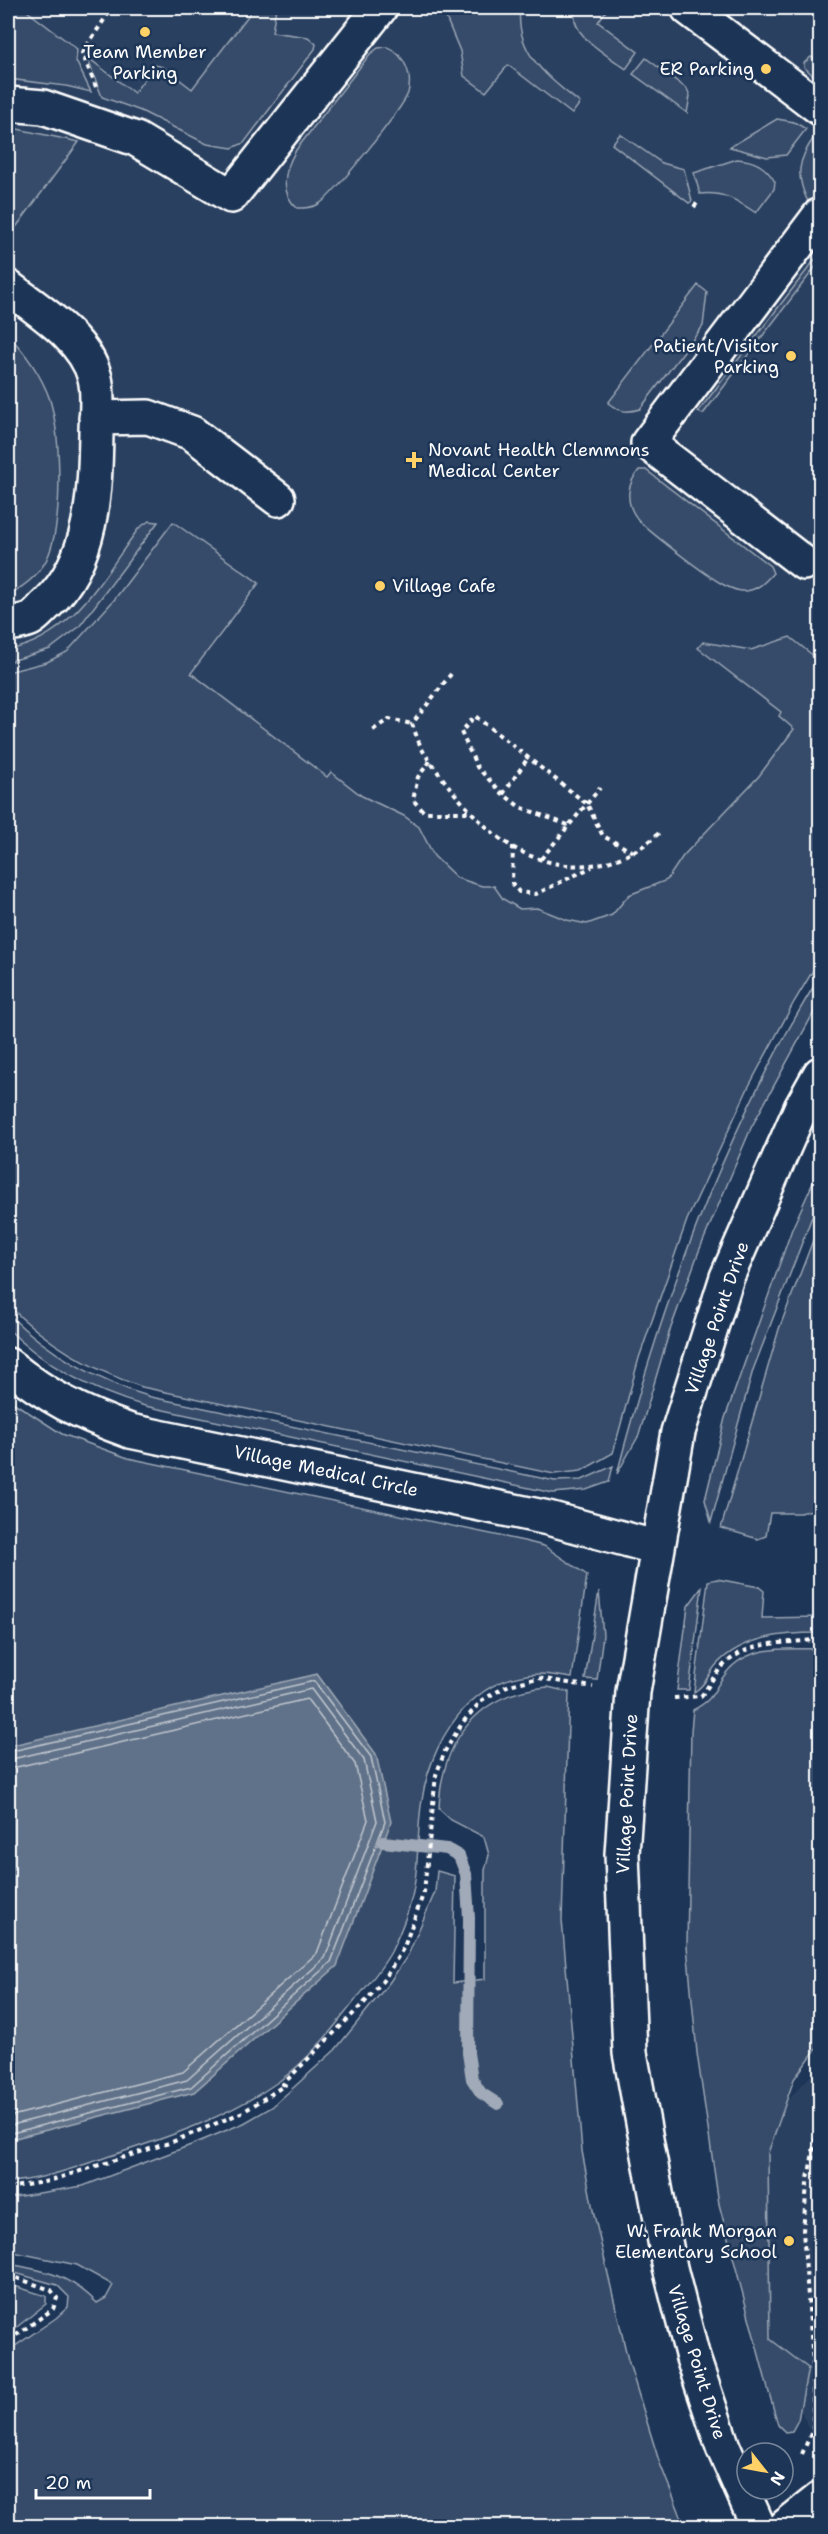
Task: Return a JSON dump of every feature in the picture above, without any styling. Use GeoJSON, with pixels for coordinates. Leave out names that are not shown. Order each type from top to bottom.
{"type":"FeatureCollection","features":[{"type":"Feature","properties":{"kind":"street"},"geometry":{"type":"LineString","coordinates":[[8,104],[43,107],[135,139],[231,196],[380,8]]}},
{"type":"Feature","properties":{"kind":"street"},"geometry":{"type":"LineString","coordinates":[[688,8],[820,108]]}},
{"type":"Feature","properties":{"kind":"street"},"geometry":{"type":"LineString","coordinates":[[804,563],[648,443],[820,215]]}},
{"type":"Feature","properties":{"kind":"street"},"geometry":{"type":"LineString","coordinates":[[8,287],[51,321],[81,349],[95,378],[96,418],[95,478],[89,526],[76,565],[60,591],[31,619],[8,624]]}},
{"type":"Feature","properties":{"kind":"street"},"geometry":{"type":"LineString","coordinates":[[96,418],[148,417],[192,433],[278,499]]}},
{"type":"Feature","properties":{"kind":"street","name":"Village Point Drive"},"geometry":{"type":"LineString","coordinates":[[758,2526],[723,2447],[693,2358],[670,2268],[630,2053],[624,1953],[622,1843],[633,1692],[678,1432],[727,1277],[801,1107],[820,1074]]}},
{"type":"Feature","properties":{"kind":"street","name":"Village Medical Circle"},"geometry":{"type":"LineString","coordinates":[[8,1365],[32,1384],[79,1413],[130,1431],[548,1518],[658,1548]]}},
{"type":"Feature","properties":{"kind":"street"},"geometry":{"type":"LineString","coordinates":[[786,2526],[820,2499]]}},
{"type":"Feature","properties":{"kind":"path"},"geometry":{"type":"LineString","coordinates":[[112,8],[82,53],[115,132]]}},
{"type":"Feature","properties":{"kind":"path"},"geometry":{"type":"LineString","coordinates":[[694,207],[698,202]]}},
{"type":"Feature","properties":{"kind":"path"},"geometry":{"type":"LineString","coordinates":[[412,724],[451,674]]}},
{"type":"Feature","properties":{"kind":"path"},"geometry":{"type":"LineString","coordinates":[[568,825],[520,807],[503,794],[477,767],[461,732],[475,716],[587,804],[603,836],[634,853]]}},
{"type":"Feature","properties":{"kind":"path"},"geometry":{"type":"LineString","coordinates":[[373,730],[389,719],[412,724]]}},
{"type":"Feature","properties":{"kind":"path"},"geometry":{"type":"LineString","coordinates":[[412,724],[430,761],[494,833],[523,853],[556,864],[593,867]]}},
{"type":"Feature","properties":{"kind":"path"},"geometry":{"type":"LineString","coordinates":[[503,794],[528,758]]}},
{"type":"Feature","properties":{"kind":"path"},"geometry":{"type":"LineString","coordinates":[[430,761],[418,777],[413,800],[424,812],[473,812]]}},
{"type":"Feature","properties":{"kind":"path"},"geometry":{"type":"LineString","coordinates":[[542,859],[600,788]]}},
{"type":"Feature","properties":{"kind":"path"},"geometry":{"type":"LineString","coordinates":[[513,846],[512,883],[519,892],[536,894],[593,867],[634,853],[646,846],[659,833]]}},
{"type":"Feature","properties":{"kind":"path"},"geometry":{"type":"LineString","coordinates":[[674,1698],[701,1696],[719,1670],[750,1649],[769,1642],[794,1643],[820,1639]]}},
{"type":"Feature","properties":{"kind":"path"},"geometry":{"type":"LineString","coordinates":[[8,2188],[48,2181],[172,2142],[243,2112],[285,2085],[283,2084],[339,2030],[385,1978],[404,1947],[424,1892],[436,1774],[445,1751],[463,1722],[482,1700],[509,1685],[538,1678],[592,1687]]}},
{"type":"Feature","properties":{"kind":"path"},"geometry":{"type":"LineString","coordinates":[[802,2454],[813,2429],[813,2362],[804,2231],[807,2184],[820,2115]]}},
{"type":"Feature","properties":{"kind":"path"},"geometry":{"type":"LineString","coordinates":[[8,2275],[51,2290],[57,2298],[53,2309],[8,2341]]}},
{"type":"Feature","properties":{"kind":"shaded area","name":"Novant Health Clemmons Medical Center"},"geometry":{"type":"Polygon","coordinates":[[[8,8],[820,8],[820,912],[8,1289],[8,8]]]}},
{"type":"Feature","properties":{"kind":"shaded area"},"geometry":{"type":"Polygon","coordinates":[[[8,8],[23,8],[77,49],[76,61],[91,92],[66,86],[8,79],[8,8]]]}},
{"type":"Feature","properties":{"kind":"shaded area"},"geometry":{"type":"Polygon","coordinates":[[[254,8],[276,8],[272,32],[308,37],[316,44],[315,49],[244,143],[232,148],[207,144],[141,111],[102,97],[87,57],[134,93],[155,65],[163,67],[192,89],[254,8]]]}},
{"type":"Feature","properties":{"kind":"shaded area"},"geometry":{"type":"Polygon","coordinates":[[[442,8],[520,8],[520,24],[528,51],[556,84],[580,103],[572,114],[508,65],[486,92],[464,76],[460,51],[442,8]]]}},
{"type":"Feature","properties":{"kind":"shaded area"},"geometry":{"type":"Polygon","coordinates":[[[576,8],[608,8],[598,22],[638,52],[626,69],[590,43],[583,35],[577,27],[576,8]]]}},
{"type":"Feature","properties":{"kind":"shaded area"},"geometry":{"type":"Polygon","coordinates":[[[387,47],[398,54],[408,72],[408,93],[403,102],[367,151],[327,198],[314,206],[297,208],[285,187],[286,172],[296,150],[370,54],[378,48],[387,47]]]}},
{"type":"Feature","properties":{"kind":"shaded area"},"geometry":{"type":"Polygon","coordinates":[[[811,57],[820,62],[820,82],[804,67],[804,63],[811,57]]]}},
{"type":"Feature","properties":{"kind":"shaded area"},"geometry":{"type":"Polygon","coordinates":[[[646,58],[687,89],[690,96],[687,113],[633,74],[646,58]]]}},
{"type":"Feature","properties":{"kind":"shaded area"},"geometry":{"type":"Polygon","coordinates":[[[777,119],[794,122],[806,129],[786,155],[767,157],[730,147],[777,119]]]}},
{"type":"Feature","properties":{"kind":"shaded area"},"geometry":{"type":"Polygon","coordinates":[[[8,127],[79,142],[11,234],[8,231],[8,127]]]}},
{"type":"Feature","properties":{"kind":"shaded area"},"geometry":{"type":"Polygon","coordinates":[[[620,134],[662,163],[684,169],[692,201],[689,203],[612,144],[620,134]]]}},
{"type":"Feature","properties":{"kind":"shaded area"},"geometry":{"type":"Polygon","coordinates":[[[815,136],[820,141],[820,196],[809,204],[804,194],[800,169],[804,153],[815,136]]]}},
{"type":"Feature","properties":{"kind":"shaded area"},"geometry":{"type":"Polygon","coordinates":[[[737,159],[759,165],[775,182],[774,189],[756,213],[723,196],[700,194],[694,173],[737,159]]]}},
{"type":"Feature","properties":{"kind":"shaded area"},"geometry":{"type":"Polygon","coordinates":[[[820,253],[820,261],[703,414],[698,412],[820,253]]]}},
{"type":"Feature","properties":{"kind":"shaded area"},"geometry":{"type":"Polygon","coordinates":[[[698,285],[707,292],[703,326],[640,409],[623,411],[608,403],[698,285]]]}},
{"type":"Feature","properties":{"kind":"shaded area"},"geometry":{"type":"Polygon","coordinates":[[[8,335],[32,365],[50,400],[54,416],[59,477],[57,520],[46,561],[32,578],[8,595],[8,335]]]}},
{"type":"Feature","properties":{"kind":"shaded area"},"geometry":{"type":"Polygon","coordinates":[[[639,470],[646,470],[770,566],[773,573],[754,589],[738,590],[717,581],[678,553],[651,532],[632,511],[629,499],[630,487],[639,470]]]}},
{"type":"Feature","properties":{"kind":"shaded area"},"geometry":{"type":"Polygon","coordinates":[[[149,521],[158,522],[79,627],[50,649],[8,662],[8,650],[31,643],[51,633],[84,603],[139,528],[149,521]]]}},
{"type":"Feature","properties":{"kind":"shaded area"},"geometry":{"type":"Polygon","coordinates":[[[173,522],[259,583],[191,673],[327,777],[331,772],[362,796],[404,816],[419,827],[434,856],[457,878],[482,886],[494,886],[503,899],[520,909],[537,908],[567,920],[587,924],[612,915],[629,895],[667,880],[683,856],[759,776],[794,729],[779,716],[781,712],[698,648],[703,642],[751,650],[790,637],[820,661],[820,959],[749,1086],[687,1220],[639,1358],[613,1453],[581,1471],[554,1474],[142,1387],[70,1354],[38,1332],[8,1305],[8,672],[47,662],[67,652],[114,600],[173,522]]]}},
{"type":"Feature","properties":{"kind":"shaded area"},"geometry":{"type":"Polygon","coordinates":[[[820,976],[820,1001],[751,1128],[699,1251],[669,1333],[639,1435],[617,1474],[654,1344],[700,1217],[755,1094],[820,976]]]}},
{"type":"Feature","properties":{"kind":"shaded area"},"geometry":{"type":"Polygon","coordinates":[[[820,1167],[820,1196],[753,1370],[711,1522],[705,1500],[725,1418],[792,1229],[820,1167]]]}},
{"type":"Feature","properties":{"kind":"shaded area"},"geometry":{"type":"Polygon","coordinates":[[[820,1222],[820,1508],[800,1513],[770,1513],[766,1536],[758,1539],[721,1528],[779,1329],[820,1222]]]}},
{"type":"Feature","properties":{"kind":"shaded area"},"geometry":{"type":"Polygon","coordinates":[[[8,1314],[40,1341],[74,1364],[112,1383],[151,1397],[555,1481],[582,1480],[613,1466],[609,1482],[586,1490],[553,1493],[145,1406],[107,1393],[54,1366],[8,1329],[8,1314]]]}},
{"type":"Feature","properties":{"kind":"shaded area"},"geometry":{"type":"Polygon","coordinates":[[[8,1399],[62,1434],[128,1458],[544,1546],[587,1575],[572,1678],[540,1674],[515,1677],[493,1686],[473,1700],[443,1737],[425,1783],[415,1882],[401,1930],[378,1972],[328,2035],[309,2055],[289,2074],[259,2094],[198,2124],[156,2141],[61,2172],[8,2182],[8,1399]]]}},
{"type":"Feature","properties":{"kind":"shaded area"},"geometry":{"type":"Polygon","coordinates":[[[717,1579],[759,1587],[764,1591],[762,1618],[820,1617],[820,1633],[779,1635],[739,1647],[717,1664],[704,1683],[694,1692],[708,1581],[717,1579]]]}},
{"type":"Feature","properties":{"kind":"shaded area"},"geometry":{"type":"Polygon","coordinates":[[[702,1587],[689,1690],[677,1690],[688,1606],[702,1587]]]}},
{"type":"Feature","properties":{"kind":"shaded area"},"geometry":{"type":"Polygon","coordinates":[[[599,1591],[603,1635],[597,1680],[585,1679],[599,1591]]]}},
{"type":"Feature","properties":{"kind":"shaded area"},"geometry":{"type":"Polygon","coordinates":[[[820,1649],[820,2044],[794,2079],[768,2153],[770,2339],[808,2368],[798,2420],[792,2431],[785,2432],[778,2425],[719,2204],[697,2053],[687,1946],[691,1731],[693,1710],[710,1698],[726,1673],[745,1657],[769,1650],[820,1649]]]}},
{"type":"Feature","properties":{"kind":"shaded area"},"geometry":{"type":"Polygon","coordinates":[[[548,1687],[569,1692],[562,1920],[582,2151],[593,2210],[628,2360],[659,2461],[685,2526],[8,2526],[8,2351],[56,2318],[68,2307],[69,2297],[57,2285],[8,2271],[8,2264],[56,2275],[77,2286],[97,2303],[106,2298],[113,2285],[77,2265],[8,2251],[8,2198],[83,2186],[244,2123],[272,2107],[335,2050],[389,1983],[408,1955],[435,1892],[437,1871],[455,1876],[453,1983],[485,1979],[485,1870],[489,1855],[484,1837],[451,1820],[439,1809],[441,1784],[456,1742],[468,1724],[483,1710],[523,1691],[548,1687]]]}},
{"type":"Feature","properties":{"kind":"shaded area","name":"W. Frank Morgan Elementary School"},"geometry":{"type":"Polygon","coordinates":[[[820,2066],[820,2455],[770,2339],[746,2144],[820,2066]]]}},
{"type":"Feature","properties":{"kind":"shaded area"},"geometry":{"type":"Polygon","coordinates":[[[8,2284],[46,2296],[46,2304],[8,2334],[8,2284]]]}},
{"type":"Feature","properties":{"kind":"shaded area"},"geometry":{"type":"Polygon","coordinates":[[[820,2393],[820,2437],[814,2441],[820,2393]]]}},
{"type":"Feature","properties":{"kind":"water"},"geometry":{"type":"Polygon","coordinates":[[[317,1674],[376,1754],[391,1822],[337,1966],[194,2092],[8,2140],[8,1746],[317,1674]]]}},
{"type":"Feature","properties":{"kind":"waterway"},"geometry":{"type":"LineString","coordinates":[[383,1842],[447,1849],[459,1856],[466,1874],[469,1918],[468,2053],[472,2079],[481,2093],[498,2104]]}},
{"type":"Feature","properties":{"kind":"place","name":"Team Member Parking"},"geometry":{"type":"Point","coordinates":[145,32]}},
{"type":"Feature","properties":{"kind":"place","name":"ER Parking"},"geometry":{"type":"Point","coordinates":[766,69]}},
{"type":"Feature","properties":{"kind":"place","name":"Patient/Visitor Parking"},"geometry":{"type":"Point","coordinates":[791,356]}},
{"type":"Feature","properties":{"kind":"place","name":"Novant Health Clemmons Medical Center"},"geometry":{"type":"Point","coordinates":[414,460]}},
{"type":"Feature","properties":{"kind":"place","name":"Village Cafe"},"geometry":{"type":"Point","coordinates":[380,586]}},
{"type":"Feature","properties":{"kind":"place","name":"W. Frank Morgan Elementary School"},"geometry":{"type":"Point","coordinates":[789,2241]}}]}
